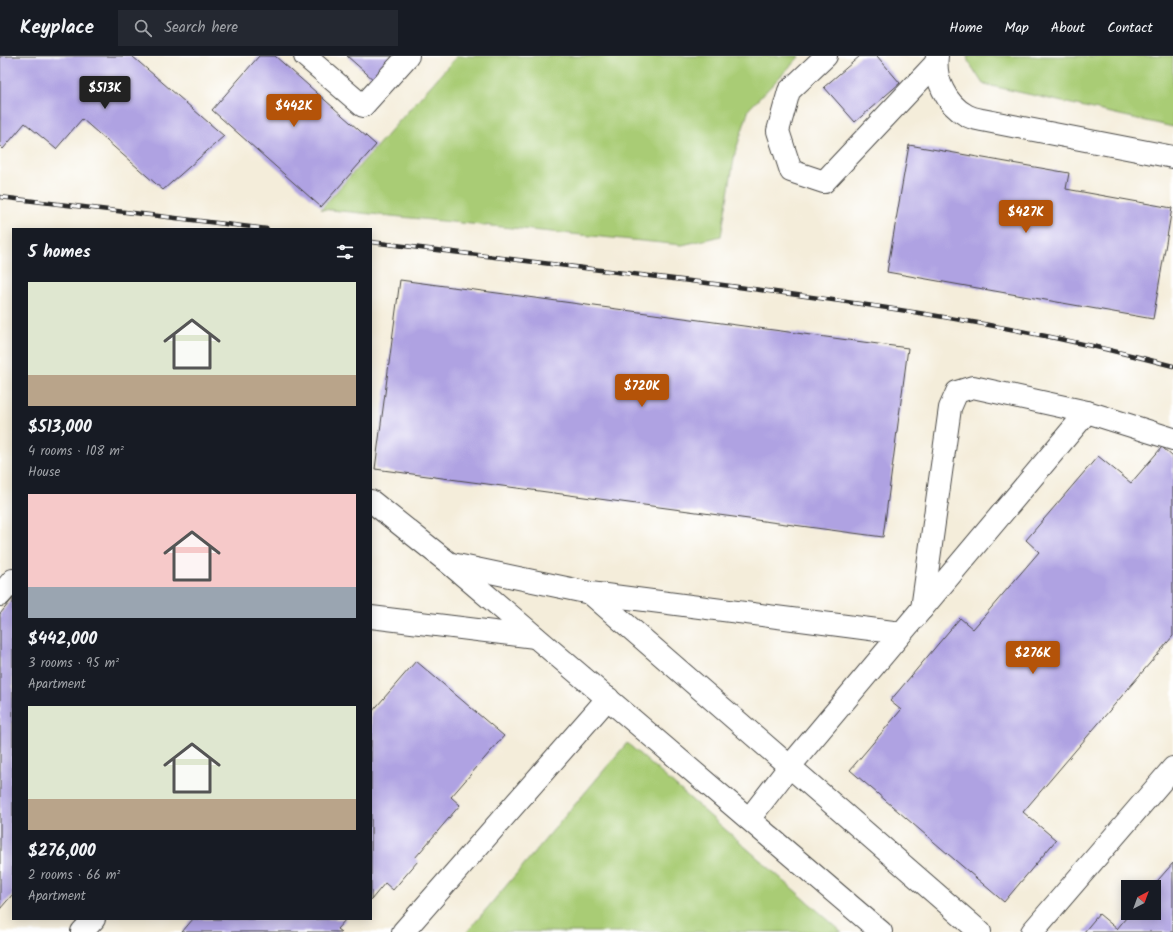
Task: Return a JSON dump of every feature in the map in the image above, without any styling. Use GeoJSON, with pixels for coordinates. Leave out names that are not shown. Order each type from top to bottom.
{"type":"FeatureCollection","features":[{"type":"Feature","properties":{"kind":"lane"},"geometry":{"type":"LineString","coordinates":[[305,56],[363,106],[408,56]]}},
{"type":"Feature","properties":{"kind":"lane"},"geometry":{"type":"LineString","coordinates":[[826,56],[789,91],[778,131],[791,171],[824,182],[936,60]]}},
{"type":"Feature","properties":{"kind":"lane"},"geometry":{"type":"LineString","coordinates":[[936,60],[940,84],[949,100],[966,115],[982,120],[1173,157]]}},
{"type":"Feature","properties":{"kind":"lane"},"geometry":{"type":"LineString","coordinates":[[922,609],[950,408],[957,392],[973,387],[1087,412],[1173,439]]}},
{"type":"Feature","properties":{"kind":"lane"},"geometry":{"type":"LineString","coordinates":[[749,819],[790,766],[1087,412]]}},
{"type":"Feature","properties":{"kind":"lane"},"geometry":{"type":"LineString","coordinates":[[372,501],[450,564],[881,932]]}},
{"type":"Feature","properties":{"kind":"lane"},"geometry":{"type":"LineString","coordinates":[[450,564],[590,592],[901,633]]}},
{"type":"Feature","properties":{"kind":"lane"},"geometry":{"type":"LineString","coordinates":[[0,595],[12,581]]}},
{"type":"Feature","properties":{"kind":"lane"},"geometry":{"type":"LineString","coordinates":[[590,592],[980,932]]}},
{"type":"Feature","properties":{"kind":"lane"},"geometry":{"type":"LineString","coordinates":[[372,617],[535,637]]}},
{"type":"Feature","properties":{"kind":"lane"},"geometry":{"type":"LineString","coordinates":[[403,932],[608,698]]}},
{"type":"Feature","properties":{"kind":"lane"},"geometry":{"type":"LineString","coordinates":[[1032,932],[1173,768]]}},
{"type":"Feature","properties":{"kind":"lane"},"geometry":{"type":"LineString","coordinates":[[82,932],[93,920]]}},
{"type":"Feature","properties":{"kind":"green space"},"geometry":{"type":"Polygon","coordinates":[[[457,56],[800,56],[749,109],[735,153],[721,236],[682,245],[321,209],[457,56]]]}},
{"type":"Feature","properties":{"kind":"green space"},"geometry":{"type":"Polygon","coordinates":[[[967,56],[1173,56],[1173,127],[983,84],[968,61],[967,56]]]}},
{"type":"Feature","properties":{"kind":"green space"},"geometry":{"type":"Polygon","coordinates":[[[627,743],[842,932],[467,932],[627,743]]]}},
{"type":"Feature","properties":{"kind":"building"},"geometry":{"type":"Polygon","coordinates":[[[0,56],[132,56],[224,136],[163,190],[82,119],[56,149],[25,123],[3,149],[0,146],[0,56]]]}},
{"type":"Feature","properties":{"kind":"building"},"geometry":{"type":"Polygon","coordinates":[[[259,56],[275,56],[376,145],[321,207],[212,110],[259,56]]]}},
{"type":"Feature","properties":{"kind":"building"},"geometry":{"type":"Polygon","coordinates":[[[347,56],[396,56],[375,81],[347,56]]]}},
{"type":"Feature","properties":{"kind":"building"},"geometry":{"type":"Polygon","coordinates":[[[860,56],[877,56],[900,83],[855,122],[824,87],[860,56]]]}},
{"type":"Feature","properties":{"kind":"building"},"geometry":{"type":"Polygon","coordinates":[[[909,145],[1069,173],[1066,189],[1172,208],[1153,319],[887,272],[909,145]]]}},
{"type":"Feature","properties":{"kind":"building"},"geometry":{"type":"Polygon","coordinates":[[[400,280],[908,348],[883,537],[375,469],[400,280]]]}},
{"type":"Feature","properties":{"kind":"building"},"geometry":{"type":"Polygon","coordinates":[[[1162,447],[1173,457],[1173,636],[1023,812],[1056,840],[1004,902],[850,770],[901,710],[890,701],[960,618],[973,629],[1039,552],[1026,540],[1098,456],[1131,483],[1162,447]]]}},
{"type":"Feature","properties":{"kind":"building"},"geometry":{"type":"Polygon","coordinates":[[[12,599],[12,895],[0,909],[0,614],[12,599]]]}},
{"type":"Feature","properties":{"kind":"building"},"geometry":{"type":"Polygon","coordinates":[[[416,661],[504,736],[451,797],[460,805],[415,858],[418,861],[393,890],[385,883],[372,899],[372,712],[416,661]]]}},
{"type":"Feature","properties":{"kind":"building"},"geometry":{"type":"Polygon","coordinates":[[[1173,863],[1173,932],[1084,932],[1099,914],[1117,929],[1124,920],[1161,920],[1161,880],[1158,880],[1173,863]]]}},
{"type":"Feature","properties":{"kind":"building"},"geometry":{"type":"Polygon","coordinates":[[[192,920],[345,920],[337,929],[341,932],[182,932],[192,920]]]}},
{"type":"Feature","properties":{"kind":"railway"},"geometry":{"type":"LineString","coordinates":[[0,197],[259,228]]}},
{"type":"Feature","properties":{"kind":"railway"},"geometry":{"type":"LineString","coordinates":[[372,242],[837,300],[1006,328],[1062,339],[1173,366]]}}]}
